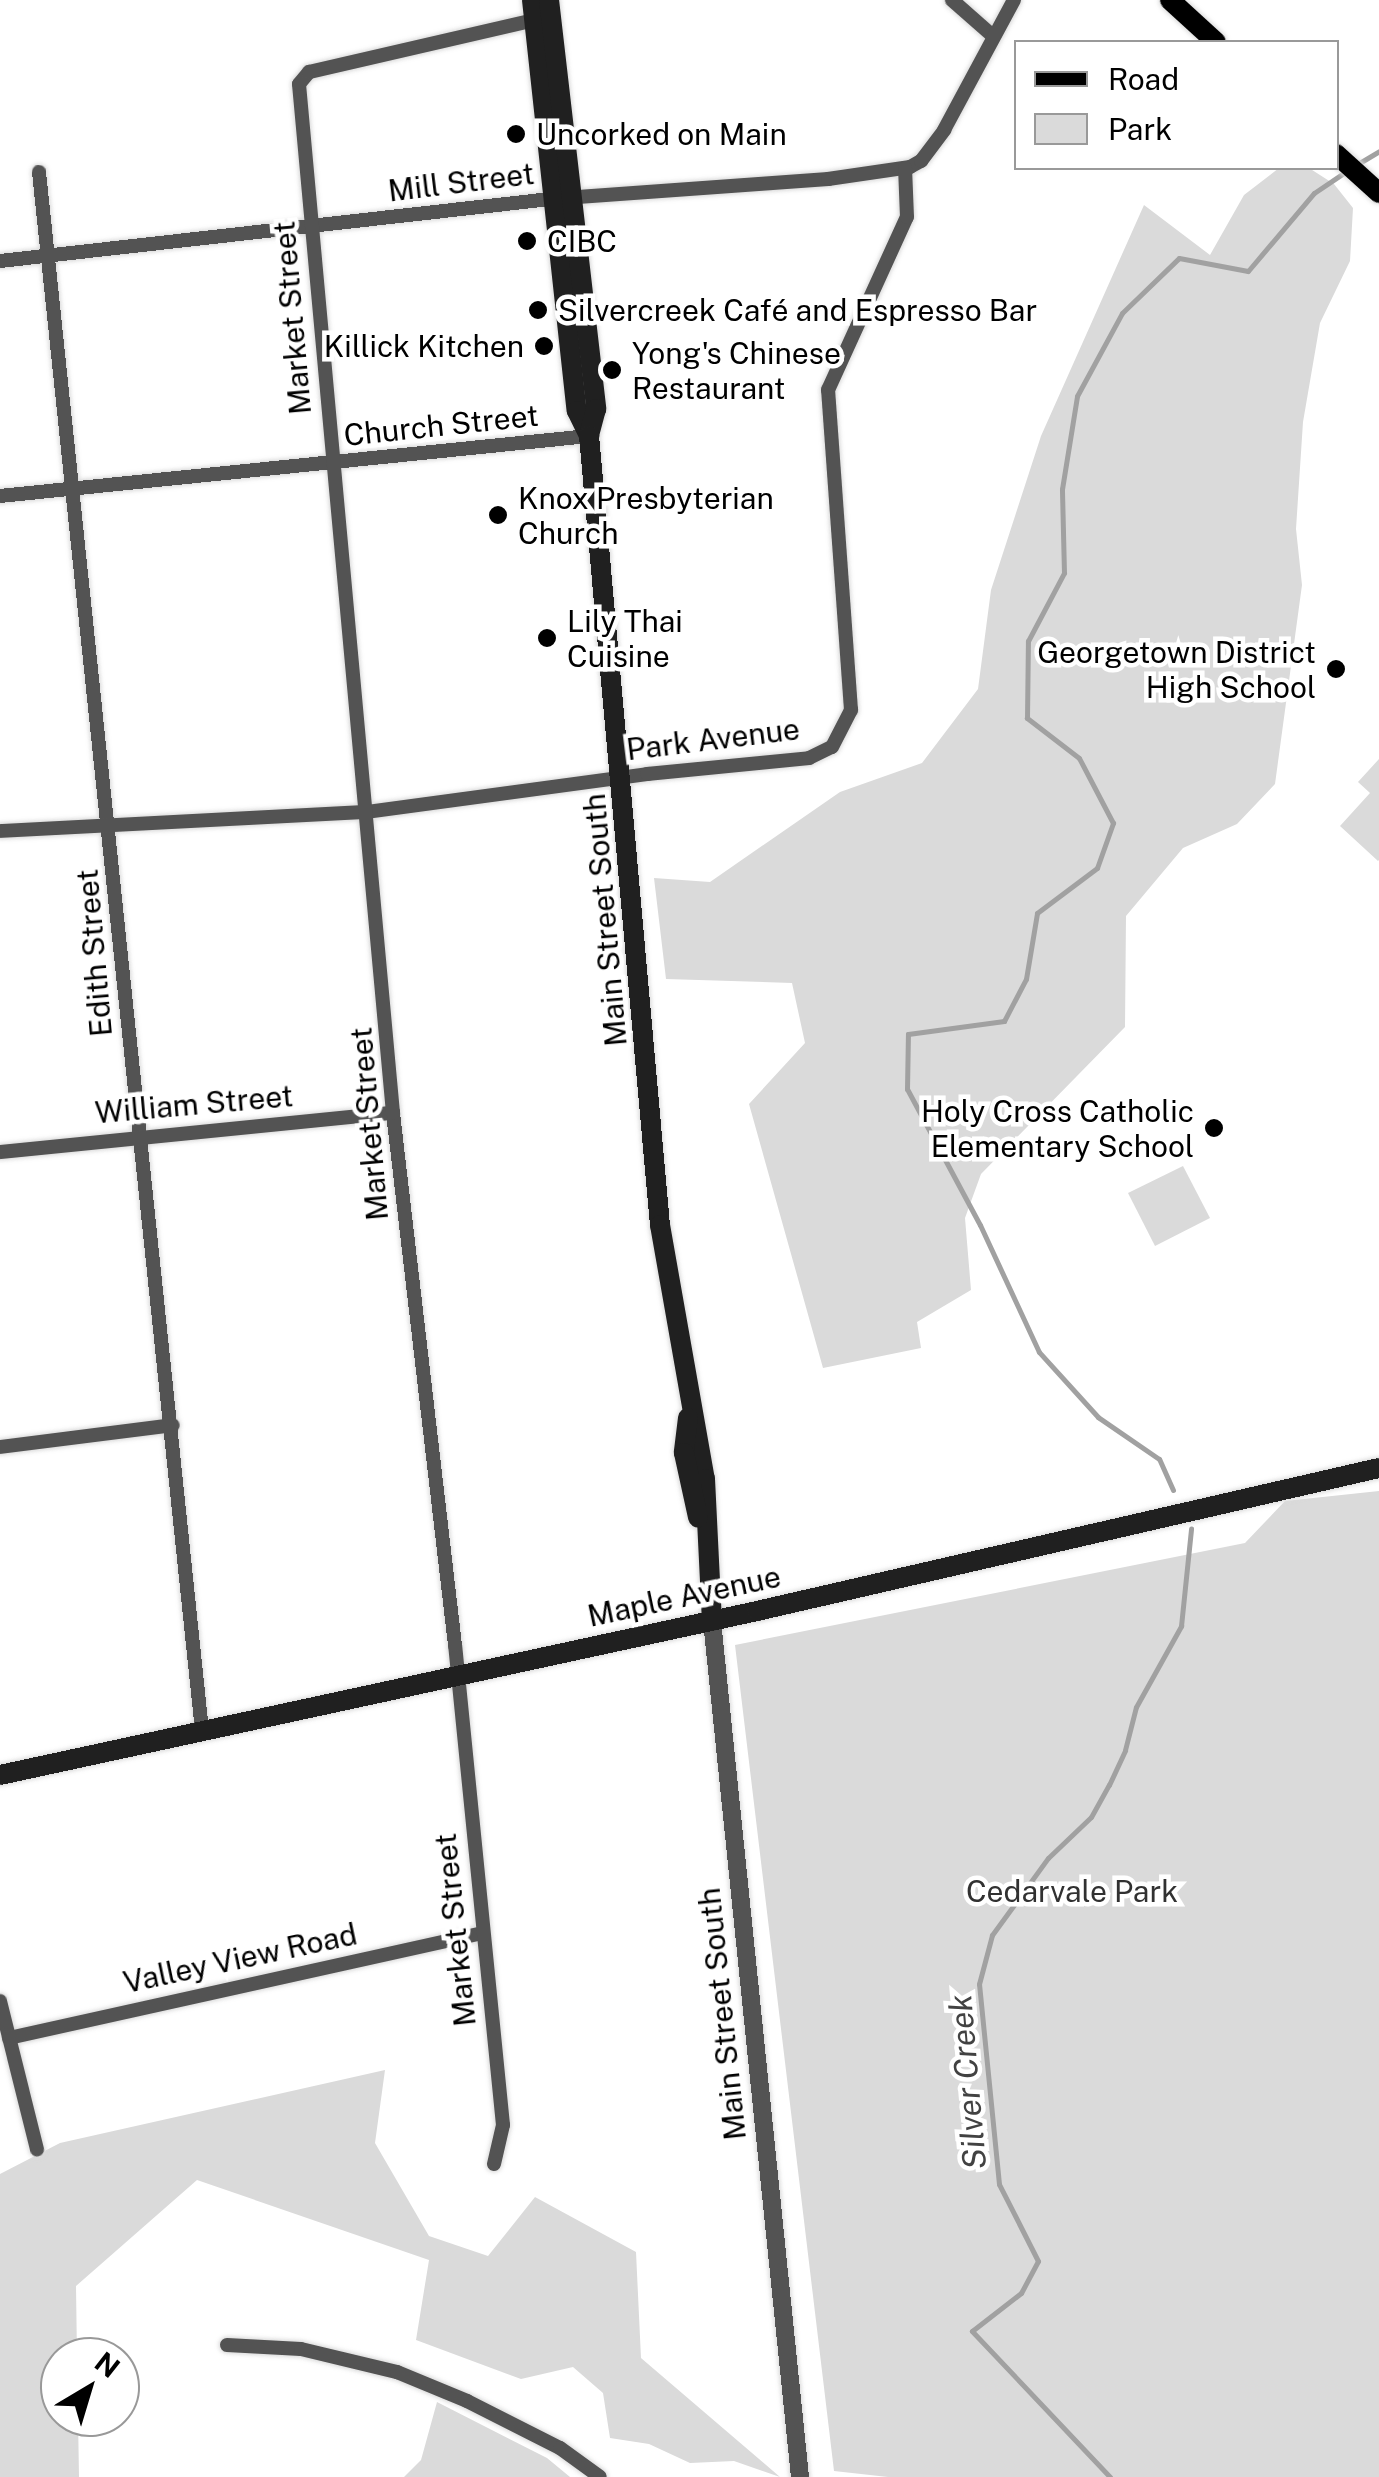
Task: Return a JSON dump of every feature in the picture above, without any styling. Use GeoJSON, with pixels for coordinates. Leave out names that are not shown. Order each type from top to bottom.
{"type":"FeatureCollection","features":[{"type":"Feature","properties":{"kind":"main road"},"geometry":{"type":"LineString","coordinates":[[1170,0],[1214,40]]}},
{"type":"Feature","properties":{"kind":"main road","name":"Main Street South"},"geometry":{"type":"LineString","coordinates":[[542,9],[560,199],[596,409],[589,436],[660,1225],[690,1396],[684,1453],[698,1518],[709,1545],[712,1621]]}},
{"type":"Feature","properties":{"kind":"main road"},"geometry":{"type":"LineString","coordinates":[[1339,157],[1379,193]]}},
{"type":"Feature","properties":{"kind":"main road","name":"Maple Avenue"},"geometry":{"type":"LineString","coordinates":[[0,1775],[712,1621],[1379,1468]]}},
{"type":"Feature","properties":{"kind":"street"},"geometry":{"type":"LineString","coordinates":[[952,0],[994,36]]}},
{"type":"Feature","properties":{"kind":"street"},"geometry":{"type":"LineString","coordinates":[[905,168],[920,161],[944,130],[1014,0]]}},
{"type":"Feature","properties":{"kind":"street","name":"Market Street"},"geometry":{"type":"LineString","coordinates":[[494,2164],[503,2125],[458,1677],[393,1114],[331,464],[301,78],[308,72],[542,9]]}},
{"type":"Feature","properties":{"kind":"street","name":"Mill Street"},"geometry":{"type":"LineString","coordinates":[[0,261],[560,199],[809,181],[905,168]]}},
{"type":"Feature","properties":{"kind":"street","name":"Park Avenue"},"geometry":{"type":"LineString","coordinates":[[0,831],[367,812],[810,758],[832,746],[851,710],[828,390],[907,218],[905,168]]}},
{"type":"Feature","properties":{"kind":"street","name":"Edith Street"},"geometry":{"type":"LineString","coordinates":[[38,172],[50,255],[202,1730]]}},
{"type":"Feature","properties":{"kind":"street","name":"Church Street"},"geometry":{"type":"LineString","coordinates":[[0,496],[589,436]]}},
{"type":"Feature","properties":{"kind":"street","name":"William Street"},"geometry":{"type":"LineString","coordinates":[[0,1152],[393,1114]]}},
{"type":"Feature","properties":{"kind":"street"},"geometry":{"type":"LineString","coordinates":[[0,1448],[173,1425]]}},
{"type":"Feature","properties":{"kind":"street","name":"Main Street South"},"geometry":{"type":"LineString","coordinates":[[712,1621],[800,2477]]}},
{"type":"Feature","properties":{"kind":"street","name":"Valley View Road"},"geometry":{"type":"LineString","coordinates":[[10,2038],[482,1933]]}},
{"type":"Feature","properties":{"kind":"street"},"geometry":{"type":"LineString","coordinates":[[0,2001],[37,2149]]}},
{"type":"Feature","properties":{"kind":"street"},"geometry":{"type":"LineString","coordinates":[[227,2345],[301,2349],[397,2372],[467,2400],[560,2448],[600,2477]]}},
{"type":"Feature","properties":{"kind":"green space"},"geometry":{"type":"Polygon","coordinates":[[[1276,170],[1312,170],[1334,184],[1353,208],[1350,261],[1320,323],[1303,422],[1296,529],[1302,585],[1275,784],[1237,824],[1183,848],[1126,916],[1125,1027],[981,1174],[965,1218],[971,1290],[917,1322],[921,1348],[823,1368],[749,1104],[805,1043],[792,983],[666,979],[654,878],[710,882],[840,792],[922,763],[978,689],[991,590],[1041,436],[1144,205],[1210,255],[1244,195],[1276,170]]]}},
{"type":"Feature","properties":{"kind":"green space"},"geometry":{"type":"Polygon","coordinates":[[[1379,759],[1378,861],[1340,826],[1370,793],[1358,782],[1379,759]]]}},
{"type":"Feature","properties":{"kind":"green space"},"geometry":{"type":"Polygon","coordinates":[[[1183,1166],[1210,1218],[1155,1246],[1128,1193],[1183,1166]]]}},
{"type":"Feature","properties":{"kind":"green space","name":"Cedarvale Park"},"geometry":{"type":"Polygon","coordinates":[[[1379,1491],[1379,2477],[888,2477],[834,2471],[735,1645],[1245,1543],[1285,1501],[1379,1491]]]}},
{"type":"Feature","properties":{"kind":"green space"},"geometry":{"type":"Polygon","coordinates":[[[385,2070],[375,2143],[429,2236],[488,2256],[535,2197],[636,2252],[641,2358],[780,2477],[734,2461],[690,2463],[649,2444],[610,2438],[603,2393],[573,2367],[521,2379],[416,2340],[429,2260],[197,2180],[76,2286],[77,2337],[40,2337],[40,2437],[78,2437],[79,2477],[0,2477],[0,2174],[60,2143],[385,2070]]]}},
{"type":"Feature","properties":{"kind":"green space"},"geometry":{"type":"Polygon","coordinates":[[[437,2402],[547,2458],[570,2477],[404,2477],[421,2460],[437,2402]]]}},
{"type":"Feature","properties":{"kind":"waterway","name":"Silver Creek"},"geometry":{"type":"LineString","coordinates":[[1356,165],[1379,151]]}},
{"type":"Feature","properties":{"kind":"waterway","name":"Silver Creek"},"geometry":{"type":"LineString","coordinates":[[1173,1490],[1159,1459],[1098,1417],[1039,1352],[980,1225],[907,1089],[908,1034],[1004,1021],[1026,979],[1037,913],[1097,868],[1113,823],[1079,758],[1027,718],[1028,641],[1064,573],[1062,489],[1077,396],[1122,313],[1179,258],[1248,271],[1314,193],[1347,171]]}},
{"type":"Feature","properties":{"kind":"waterway","name":"Silver Creek"},"geometry":{"type":"LineString","coordinates":[[1110,2477],[972,2331],[1021,2293],[1038,2261],[999,2184],[979,1984],[992,1935],[1048,1858],[1091,1817],[1109,1785],[1125,1750],[1136,1707],[1181,1626],[1191,1529]]}},
{"type":"Feature","properties":{"kind":"place","name":"Uncorked on Main"},"geometry":{"type":"Point","coordinates":[516,134]}},
{"type":"Feature","properties":{"kind":"place","name":"CIBC"},"geometry":{"type":"Point","coordinates":[527,241]}},
{"type":"Feature","properties":{"kind":"place","name":"Silvercreek Café and Espresso Bar"},"geometry":{"type":"Point","coordinates":[538,310]}},
{"type":"Feature","properties":{"kind":"place","name":"Killick Kitchen"},"geometry":{"type":"Point","coordinates":[544,346]}},
{"type":"Feature","properties":{"kind":"place","name":"Yong's Chinese Restaurant"},"geometry":{"type":"Point","coordinates":[612,370]}},
{"type":"Feature","properties":{"kind":"place","name":"Knox Presbyterian Church"},"geometry":{"type":"Point","coordinates":[498,515]}},
{"type":"Feature","properties":{"kind":"place","name":"Lily Thai Cuisine"},"geometry":{"type":"Point","coordinates":[547,638]}},
{"type":"Feature","properties":{"kind":"place","name":"Georgetown District High School"},"geometry":{"type":"Point","coordinates":[1336,669]}},
{"type":"Feature","properties":{"kind":"place","name":"Holy Cross Catholic Elementary School"},"geometry":{"type":"Point","coordinates":[1214,1128]}}]}
